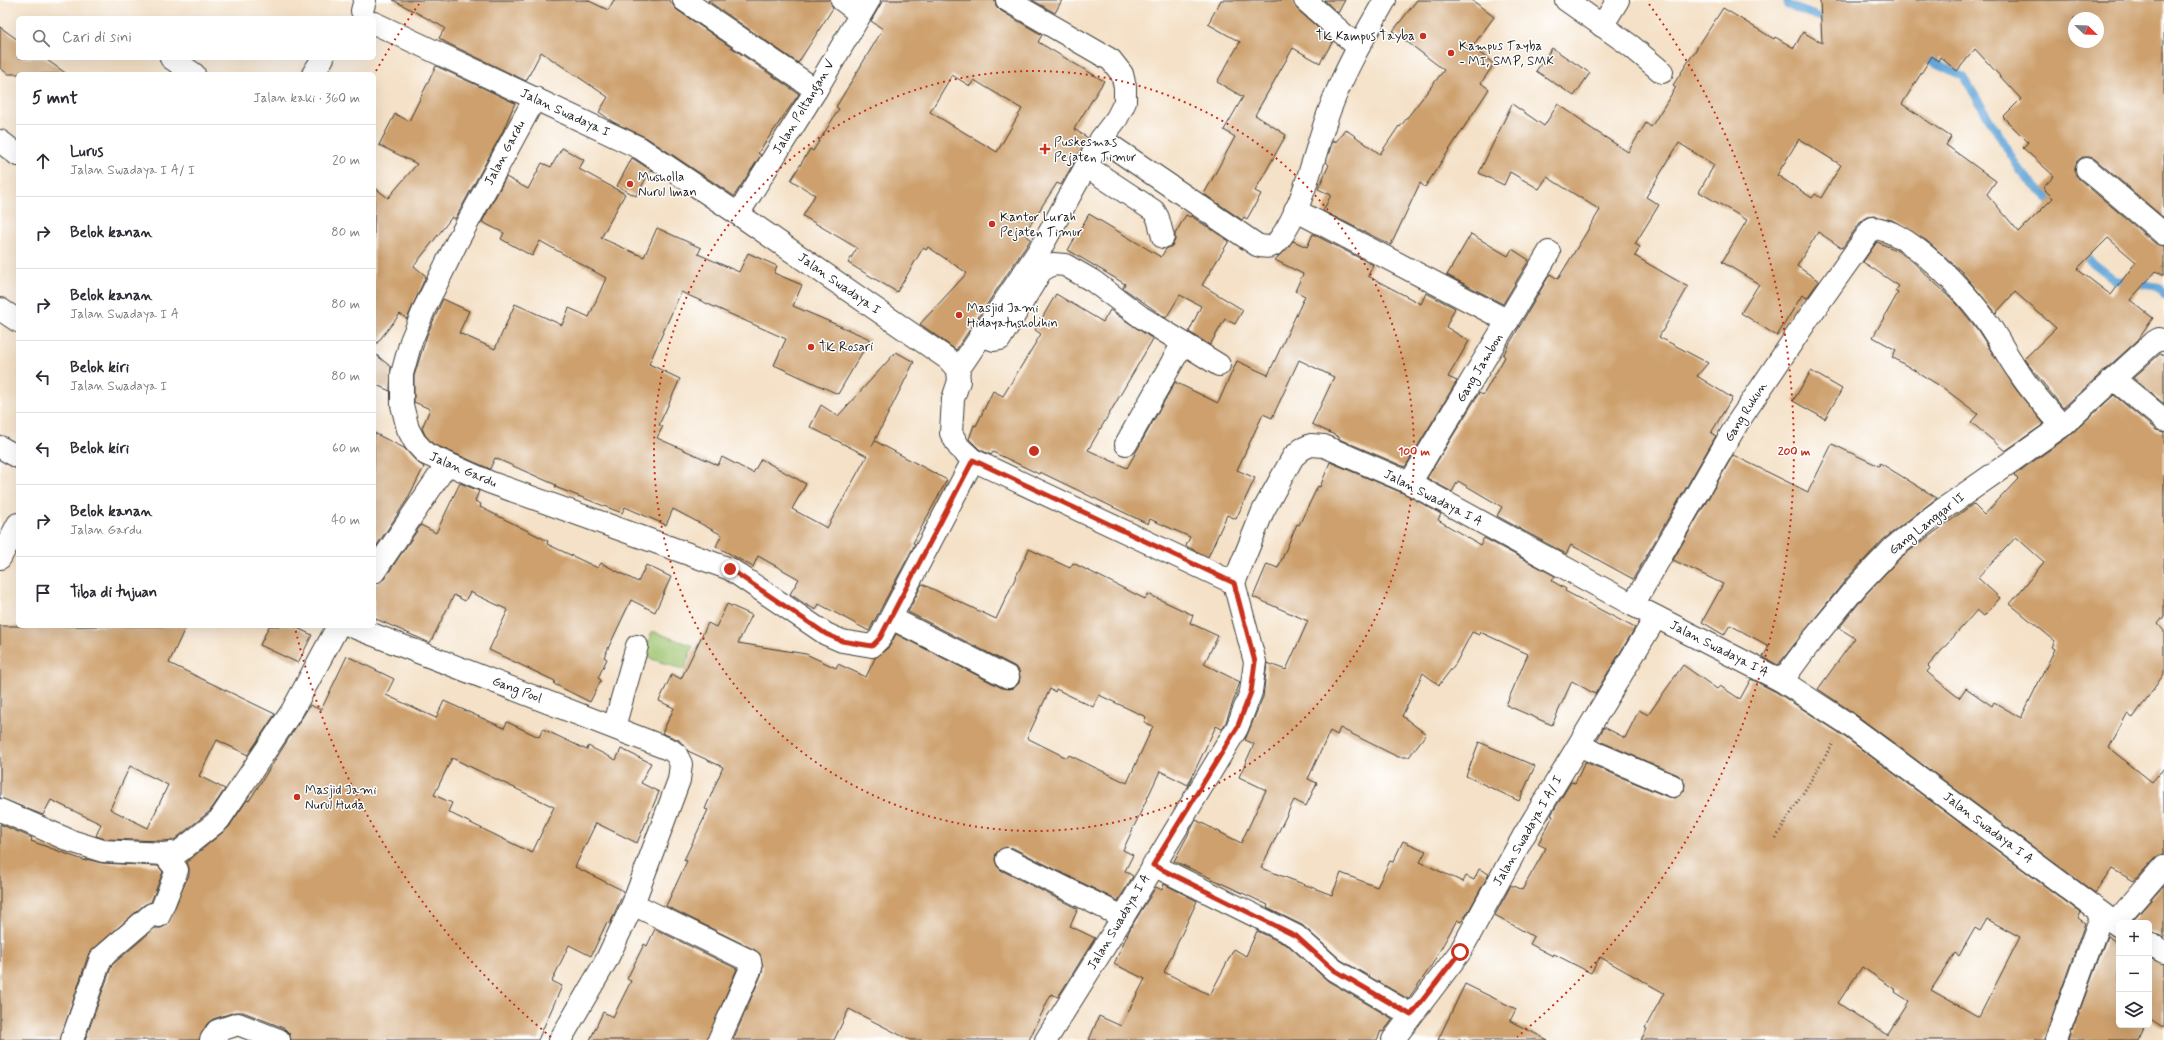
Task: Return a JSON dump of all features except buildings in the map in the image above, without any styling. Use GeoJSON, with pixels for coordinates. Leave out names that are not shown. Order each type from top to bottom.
{"type":"FeatureCollection","features":[{"type":"Feature","properties":{"kind":"street"},"geometry":{"type":"LineString","coordinates":[[685,0],[816,90]]}},
{"type":"Feature","properties":{"kind":"street"},"geometry":{"type":"LineString","coordinates":[[842,0],[864,7]]}},
{"type":"Feature","properties":{"kind":"street"},"geometry":{"type":"LineString","coordinates":[[1007,0],[1111,60],[1122,74],[1125,87],[1125,102],[1117,118],[1101,139],[1042,246],[980,335],[958,370],[959,381],[953,398],[951,433],[959,447],[973,460],[1234,583]]}},
{"type":"Feature","properties":{"kind":"street"},"geometry":{"type":"LineString","coordinates":[[1305,0],[1358,47]]}},
{"type":"Feature","properties":{"kind":"street"},"geometry":{"type":"LineString","coordinates":[[1101,139],[1257,245],[1266,247],[1275,244],[1285,230],[1295,210],[1330,108],[1358,47],[1385,0]]}},
{"type":"Feature","properties":{"kind":"street"},"geometry":{"type":"LineString","coordinates":[[1566,0],[1631,46],[1662,72]]}},
{"type":"Feature","properties":{"kind":"street"},"geometry":{"type":"LineString","coordinates":[[1602,26],[1618,0]]}},
{"type":"Feature","properties":{"kind":"street","name":"Jalan Poltangan V"},"geometry":{"type":"LineString","coordinates":[[738,214],[816,90],[864,7]]}},
{"type":"Feature","properties":{"kind":"street","name":"Jalan Swadaya I"},"geometry":{"type":"LineString","coordinates":[[376,19],[640,148],[948,360],[958,370]]}},
{"type":"Feature","properties":{"kind":"street"},"geometry":{"type":"LineString","coordinates":[[174,60],[191,72]]}},
{"type":"Feature","properties":{"kind":"street"},"geometry":{"type":"LineString","coordinates":[[314,72],[322,60]]}},
{"type":"Feature","properties":{"kind":"street","name":"Jalan Gardu"},"geometry":{"type":"LineString","coordinates":[[536,98],[426,305],[411,340],[402,374],[402,405],[408,429],[415,442],[426,454],[488,482],[730,569],[826,634],[842,641],[872,646],[880,638],[891,618]]}},
{"type":"Feature","properties":{"kind":"street"},"geometry":{"type":"LineString","coordinates":[[0,141],[16,153]]}},
{"type":"Feature","properties":{"kind":"street"},"geometry":{"type":"LineString","coordinates":[[1086,166],[1154,211],[1158,218],[1163,237]]}},
{"type":"Feature","properties":{"kind":"street"},"geometry":{"type":"LineString","coordinates":[[2087,169],[2164,234]]}},
{"type":"Feature","properties":{"kind":"street"},"geometry":{"type":"LineString","coordinates":[[1295,210],[1508,321]]}},
{"type":"Feature","properties":{"kind":"street","name":"Gang Rukun"},"geometry":{"type":"LineString","coordinates":[[1633,605],[1738,422],[1809,317],[1872,228],[1885,231],[1909,243],[1928,258],[1975,306],[2003,346],[2019,374],[2062,426]]}},
{"type":"Feature","properties":{"kind":"street","name":"Gang Jambon"},"geometry":{"type":"LineString","coordinates":[[1410,483],[1549,252]]}},
{"type":"Feature","properties":{"kind":"street"},"geometry":{"type":"LineString","coordinates":[[980,335],[994,340],[1000,339],[1041,271],[1053,264],[1065,265],[1093,281],[1141,317],[1219,365]]}},
{"type":"Feature","properties":{"kind":"street"},"geometry":{"type":"LineString","coordinates":[[0,309],[16,320]]}},
{"type":"Feature","properties":{"kind":"street","name":"Gang Langgar II"},"geometry":{"type":"LineString","coordinates":[[1782,681],[1810,643],[1852,592],[1893,548],[1936,514],[2062,426],[2154,342],[2159,339],[2164,340]]}},
{"type":"Feature","properties":{"kind":"street"},"geometry":{"type":"LineString","coordinates":[[1126,444],[1183,343]]}},
{"type":"Feature","properties":{"kind":"street"},"geometry":{"type":"LineString","coordinates":[[2114,379],[2164,420]]}},
{"type":"Feature","properties":{"kind":"street","name":"Jalan Swadaya I A"},"geometry":{"type":"LineString","coordinates":[[1046,1040],[1123,917],[1237,728],[1251,692],[1255,662],[1234,583],[1263,511],[1293,457],[1302,449],[1311,445],[1324,446],[1410,483],[1633,605],[1782,681],[1845,722],[2112,921]]}},
{"type":"Feature","properties":{"kind":"street"},"geometry":{"type":"LineString","coordinates":[[0,446],[16,456]]}},
{"type":"Feature","properties":{"kind":"street"},"geometry":{"type":"LineString","coordinates":[[973,460],[891,618],[1008,676]]}},
{"type":"Feature","properties":{"kind":"street"},"geometry":{"type":"LineString","coordinates":[[376,569],[447,464]]}},
{"type":"Feature","properties":{"kind":"street"},"geometry":{"type":"LineString","coordinates":[[0,558],[16,528]]}},
{"type":"Feature","properties":{"kind":"street","name":"Jalan Swadaya I A/ I"},"geometry":{"type":"LineString","coordinates":[[1393,1040],[1460,952],[1523,836],[1580,746],[1656,617]]}},
{"type":"Feature","properties":{"kind":"street"},"geometry":{"type":"LineString","coordinates":[[0,810],[71,842],[103,851],[164,854],[179,852],[219,820],[292,711],[337,628]]}},
{"type":"Feature","properties":{"kind":"street","name":"Gang Pool"},"geometry":{"type":"LineString","coordinates":[[356,628],[614,727],[671,750],[680,758],[682,772],[680,780],[633,904]]}},
{"type":"Feature","properties":{"kind":"street"},"geometry":{"type":"LineString","coordinates":[[614,727],[637,646]]}},
{"type":"Feature","properties":{"kind":"street"},"geometry":{"type":"LineString","coordinates":[[1580,746],[1673,786]]}},
{"type":"Feature","properties":{"kind":"street"},"geometry":{"type":"LineString","coordinates":[[72,1040],[101,958],[152,914],[158,916],[177,870],[164,854]]}},
{"type":"Feature","properties":{"kind":"street"},"geometry":{"type":"LineString","coordinates":[[1008,859],[1123,917]]}},
{"type":"Feature","properties":{"kind":"street"},"geometry":{"type":"LineString","coordinates":[[1153,865],[1296,936],[1334,970],[1411,1015]]}},
{"type":"Feature","properties":{"kind":"street"},"geometry":{"type":"LineString","coordinates":[[2056,1040],[2112,921],[2164,866]]}},
{"type":"Feature","properties":{"kind":"street"},"geometry":{"type":"LineString","coordinates":[[560,1040],[606,961],[633,904],[750,961],[751,968],[719,1040]]}},
{"type":"Feature","properties":{"kind":"street"},"geometry":{"type":"LineString","coordinates":[[2152,945],[2164,952]]}},
{"type":"Feature","properties":{"kind":"street"},"geometry":{"type":"LineString","coordinates":[[212,1040],[217,1031],[238,1024],[279,1040]]}},
{"type":"Feature","properties":{"kind":"path"},"geometry":{"type":"LineString","coordinates":[[1776,838],[1845,722]]}},
{"type":"Feature","properties":{"kind":"green space"},"geometry":{"type":"Polygon","coordinates":[[[652,631],[693,646],[684,670],[643,656],[652,631]]]}},
{"type":"Feature","properties":{"kind":"waterway"},"geometry":{"type":"LineString","coordinates":[[1787,0],[1787,5],[1830,21]]}},
{"type":"Feature","properties":{"kind":"waterway"},"geometry":{"type":"LineString","coordinates":[[1921,56],[1964,77],[2021,172],[2049,199],[2054,211]]}},
{"type":"Feature","properties":{"kind":"waterway"},"geometry":{"type":"LineString","coordinates":[[2079,252],[2115,280],[2159,287],[2164,294]]}},
{"type":"Feature","properties":{"kind":"place","name":"TK Kampus Tayba"},"geometry":{"type":"Point","coordinates":[1423,36]}},
{"type":"Feature","properties":{"kind":"place","name":"Kampus Tayba - MI, SMP, SMK"},"geometry":{"type":"Point","coordinates":[1451,53]}},
{"type":"Feature","properties":{"kind":"place","name":"Puskesmas Pejaten Timur"},"geometry":{"type":"Point","coordinates":[1045,149]}},
{"type":"Feature","properties":{"kind":"place","name":"Musholla Nurul Iman"},"geometry":{"type":"Point","coordinates":[630,184]}},
{"type":"Feature","properties":{"kind":"place","name":"Kantor Lurah Pejaten Timur"},"geometry":{"type":"Point","coordinates":[992,224]}},
{"type":"Feature","properties":{"kind":"place","name":"Masjid Jami Hidayatusholihin"},"geometry":{"type":"Point","coordinates":[959,315]}},
{"type":"Feature","properties":{"kind":"place","name":"TK Rosari"},"geometry":{"type":"Point","coordinates":[811,347]}},
{"type":"Feature","properties":{"kind":"place","name":"Masjid Jami Nurul Huda"},"geometry":{"type":"Point","coordinates":[297,797]}},
{"type":"Feature","properties":{"kind":"route"},"geometry":{"type":"LineString","coordinates":[[730,569],[826,634],[842,641],[872,646],[880,638],[891,618],[973,460],[1234,583],[1255,662],[1251,692],[1246,709],[1237,728],[1153,865],[1296,936],[1313,949],[1334,970],[1411,1015],[1460,952]]}}]}
